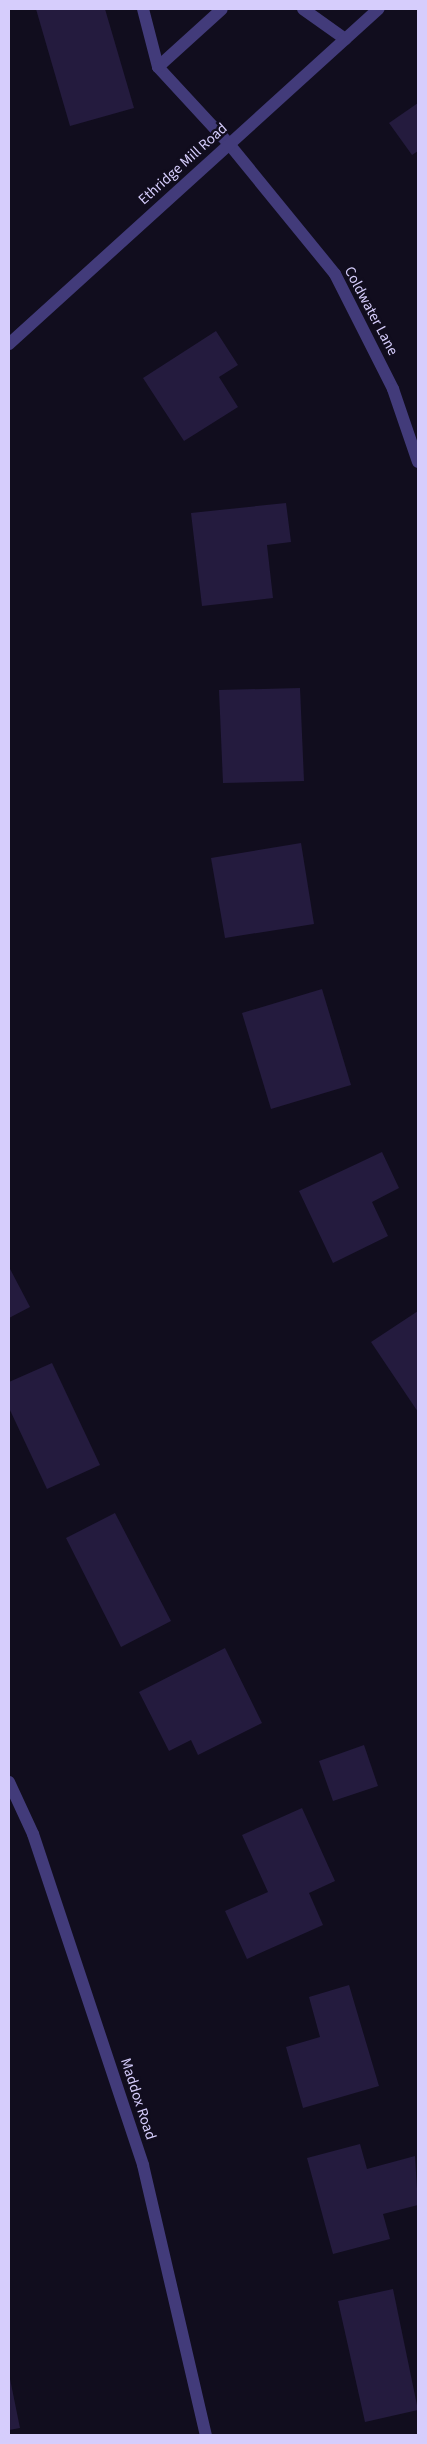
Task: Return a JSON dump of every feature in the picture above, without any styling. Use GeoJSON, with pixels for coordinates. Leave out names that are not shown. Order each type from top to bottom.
{"type":"FeatureCollection","features":[{"type":"Feature","properties":{"kind":"street"},"geometry":{"type":"LineString","coordinates":[[143,9],[158,67],[222,9]]}},
{"type":"Feature","properties":{"kind":"street"},"geometry":{"type":"LineString","coordinates":[[303,9],[345,40]]}},
{"type":"Feature","properties":{"kind":"street","name":"Ethridge Mill Road"},"geometry":{"type":"LineString","coordinates":[[9,344],[379,9]]}},
{"type":"Feature","properties":{"kind":"street","name":"Coldwater Lane"},"geometry":{"type":"LineString","coordinates":[[158,67],[230,144],[335,274],[393,388],[418,462]]}},
{"type":"Feature","properties":{"kind":"street","name":"Maddox Road"},"geometry":{"type":"LineString","coordinates":[[9,1782],[33,1834],[143,2165],[206,2435]]}},
{"type":"Feature","properties":{"kind":"building"},"geometry":{"type":"Polygon","coordinates":[[[36,9],[105,9],[134,108],[70,126],[36,9]]]}},
{"type":"Feature","properties":{"kind":"building"},"geometry":{"type":"Polygon","coordinates":[[[418,103],[418,151],[412,155],[389,123],[418,103]]]}},
{"type":"Feature","properties":{"kind":"building"},"geometry":{"type":"Polygon","coordinates":[[[216,331],[238,365],[219,377],[238,407],[184,441],[143,378],[216,331]]]}},
{"type":"Feature","properties":{"kind":"building"},"geometry":{"type":"Polygon","coordinates":[[[286,503],[291,542],[267,545],[273,598],[202,606],[191,513],[286,503]]]}},
{"type":"Feature","properties":{"kind":"building"},"geometry":{"type":"Polygon","coordinates":[[[300,688],[304,781],[223,783],[219,690],[300,688]]]}},
{"type":"Feature","properties":{"kind":"building"},"geometry":{"type":"Polygon","coordinates":[[[301,843],[314,924],[225,938],[211,858],[301,843]]]}},
{"type":"Feature","properties":{"kind":"building"},"geometry":{"type":"Polygon","coordinates":[[[322,989],[351,1085],[271,1109],[242,1013],[322,989]]]}},
{"type":"Feature","properties":{"kind":"building"},"geometry":{"type":"Polygon","coordinates":[[[382,1152],[399,1188],[372,1202],[388,1236],[333,1263],[299,1191],[382,1152]]]}},
{"type":"Feature","properties":{"kind":"building"},"geometry":{"type":"Polygon","coordinates":[[[9,1267],[30,1307],[9,1318],[9,1267]]]}},
{"type":"Feature","properties":{"kind":"building"},"geometry":{"type":"Polygon","coordinates":[[[418,1311],[418,1412],[371,1342],[418,1311]]]}},
{"type":"Feature","properties":{"kind":"building"},"geometry":{"type":"Polygon","coordinates":[[[52,1363],[100,1465],[47,1489],[9,1408],[9,1382],[52,1363]]]}},
{"type":"Feature","properties":{"kind":"building"},"geometry":{"type":"Polygon","coordinates":[[[115,1513],[171,1621],[121,1647],[66,1538],[115,1513]]]}},
{"type":"Feature","properties":{"kind":"building"},"geometry":{"type":"Polygon","coordinates":[[[225,1648],[262,1723],[198,1755],[191,1740],[169,1751],[139,1692],[225,1648]]]}},
{"type":"Feature","properties":{"kind":"building"},"geometry":{"type":"Polygon","coordinates":[[[364,1745],[378,1786],[333,1801],[319,1761],[364,1745]]]}},
{"type":"Feature","properties":{"kind":"building"},"geometry":{"type":"Polygon","coordinates":[[[302,1808],[335,1881],[309,1893],[323,1925],[247,1959],[225,1911],[268,1892],[242,1835],[302,1808]]]}},
{"type":"Feature","properties":{"kind":"building"},"geometry":{"type":"Polygon","coordinates":[[[349,1985],[379,2086],[303,2108],[286,2047],[320,2037],[309,1997],[349,1985]]]}},
{"type":"Feature","properties":{"kind":"building"},"geometry":{"type":"Polygon","coordinates":[[[360,2144],[367,2169],[415,2156],[418,2205],[383,2214],[390,2239],[333,2254],[307,2158],[360,2144]]]}},
{"type":"Feature","properties":{"kind":"building"},"geometry":{"type":"Polygon","coordinates":[[[393,2289],[418,2410],[365,2422],[338,2301],[393,2289]]]}},
{"type":"Feature","properties":{"kind":"building"},"geometry":{"type":"Polygon","coordinates":[[[9,2374],[20,2428],[9,2430],[9,2374]]]}}]}
